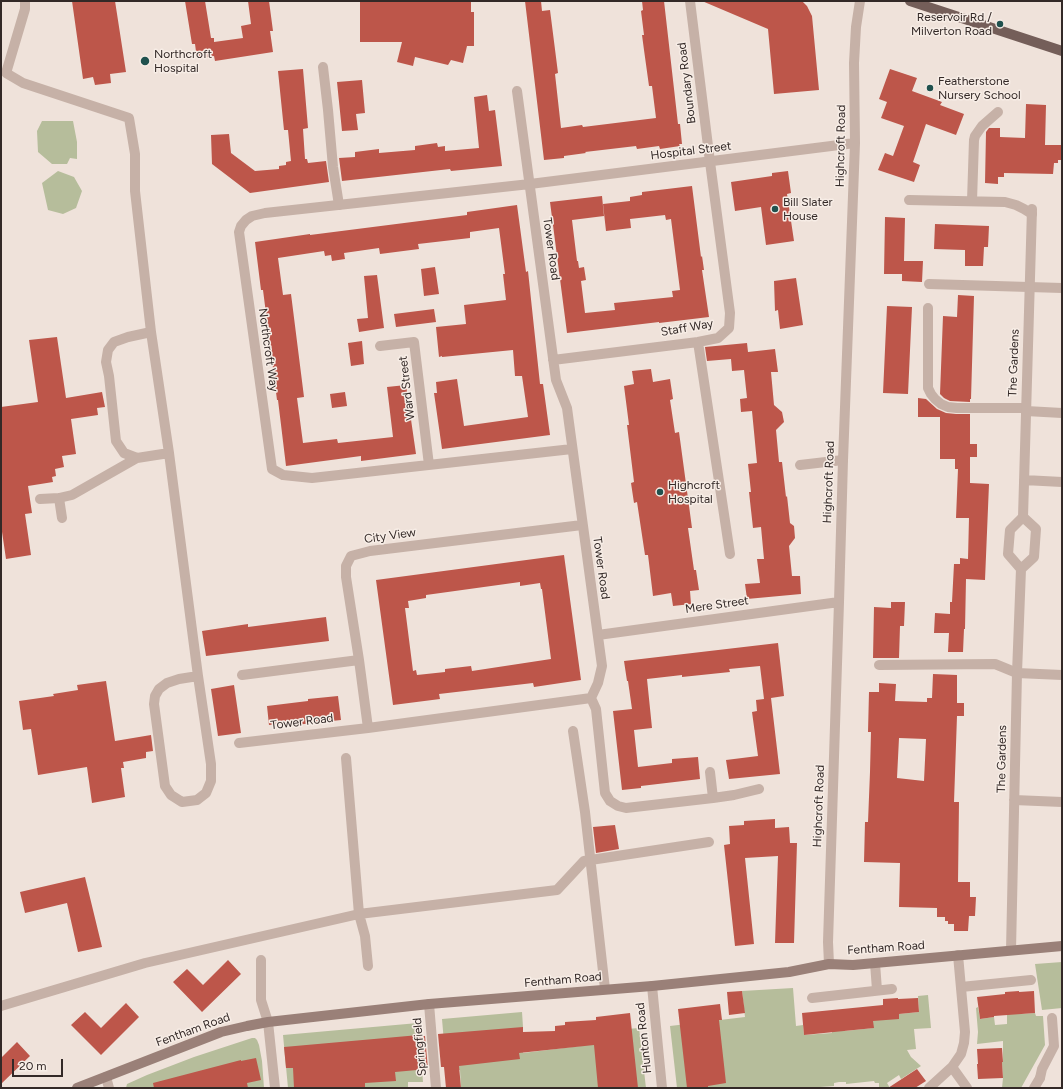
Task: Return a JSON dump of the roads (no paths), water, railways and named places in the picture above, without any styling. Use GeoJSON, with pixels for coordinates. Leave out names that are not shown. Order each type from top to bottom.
{"type":"FeatureCollection","features":[{"type":"Feature","properties":{"kind":"main road"},"geometry":{"type":"LineString","coordinates":[[910,1],[1062,50]]}},
{"type":"Feature","properties":{"kind":"street"},"geometry":{"type":"LineString","coordinates":[[25,1],[25,9],[4,72],[23,83],[129,118],[135,154],[135,191],[151,332],[169,452],[211,764],[211,781],[206,793],[196,800],[182,802],[171,795],[165,786],[154,704],[155,696],[166,683],[198,676]]}},
{"type":"Feature","properties":{"kind":"street","name":"Boundary Road"},"geometry":{"type":"LineString","coordinates":[[690,1],[710,162]]}},
{"type":"Feature","properties":{"kind":"street","name":"Highcroft Road"},"geometry":{"type":"LineString","coordinates":[[829,964],[828,942],[842,460],[855,143],[854,63],[856,27],[860,1]]}},
{"type":"Feature","properties":{"kind":"street"},"geometry":{"type":"LineString","coordinates":[[322,67],[328,110],[333,167],[340,206]]}},
{"type":"Feature","properties":{"kind":"street","name":"Tower Road"},"geometry":{"type":"LineString","coordinates":[[239,743],[368,728],[591,698],[598,683],[602,666],[567,408],[556,380],[517,91]]}},
{"type":"Feature","properties":{"kind":"street"},"geometry":{"type":"LineString","coordinates":[[909,200],[972,201],[975,136],[982,126],[998,112]]}},
{"type":"Feature","properties":{"kind":"street","name":"Hospital Street"},"geometry":{"type":"LineString","coordinates":[[530,184],[855,143]]}},
{"type":"Feature","properties":{"kind":"street","name":"Staff Way"},"geometry":{"type":"LineString","coordinates":[[553,360],[698,342],[718,338],[729,328],[730,313],[710,162]]}},
{"type":"Feature","properties":{"kind":"street","name":"Northcroft Way"},"geometry":{"type":"LineString","coordinates":[[530,184],[340,206],[265,213],[252,216],[246,220],[241,226],[239,232],[272,469],[283,475],[312,478],[572,449]]}},
{"type":"Feature","properties":{"kind":"street","name":"The Gardens"},"geometry":{"type":"LineString","coordinates":[[972,201],[1005,202],[1032,212],[1023,517]]}},
{"type":"Feature","properties":{"kind":"street"},"geometry":{"type":"LineString","coordinates":[[929,284],[1062,288]]}},
{"type":"Feature","properties":{"kind":"street"},"geometry":{"type":"LineString","coordinates":[[928,308],[928,388],[930,394],[941,404],[948,407],[957,408],[1026,410],[1062,413]]}},
{"type":"Feature","properties":{"kind":"street"},"geometry":{"type":"LineString","coordinates":[[137,458],[124,452],[116,441],[109,376],[106,362],[108,350],[114,342],[151,332]]}},
{"type":"Feature","properties":{"kind":"street","name":"Ward Street"},"geometry":{"type":"LineString","coordinates":[[380,346],[414,342],[429,465]]}},
{"type":"Feature","properties":{"kind":"street"},"geometry":{"type":"LineString","coordinates":[[698,342],[730,554]]}},
{"type":"Feature","properties":{"kind":"street"},"geometry":{"type":"LineString","coordinates":[[40,499],[59,498],[72,495],[137,458],[169,452]]}},
{"type":"Feature","properties":{"kind":"street"},"geometry":{"type":"LineString","coordinates":[[800,465],[842,460]]}},
{"type":"Feature","properties":{"kind":"street"},"geometry":{"type":"LineString","coordinates":[[1024,480],[1062,482]]}},
{"type":"Feature","properties":{"kind":"street"},"geometry":{"type":"LineString","coordinates":[[59,498],[62,518]]}},
{"type":"Feature","properties":{"kind":"street"},"geometry":{"type":"LineString","coordinates":[[1023,517],[1036,529],[1034,557],[1021,569],[1008,554],[1010,530],[1023,517]]}},
{"type":"Feature","properties":{"kind":"street","name":"City View"},"geometry":{"type":"LineString","coordinates":[[368,728],[346,577],[346,566],[351,556],[370,551],[582,525]]}},
{"type":"Feature","properties":{"kind":"street","name":"The Gardens"},"geometry":{"type":"LineString","coordinates":[[1011,950],[1016,673],[1021,569]]}},
{"type":"Feature","properties":{"kind":"street","name":"Mere Street"},"geometry":{"type":"LineString","coordinates":[[598,635],[839,602]]}},
{"type":"Feature","properties":{"kind":"street"},"geometry":{"type":"LineString","coordinates":[[242,675],[359,660]]}},
{"type":"Feature","properties":{"kind":"street"},"geometry":{"type":"LineString","coordinates":[[879,665],[995,664],[1016,673],[1062,675]]}},
{"type":"Feature","properties":{"kind":"street"},"geometry":{"type":"LineString","coordinates":[[591,698],[596,709],[605,793],[610,801],[618,806],[626,808],[713,798],[759,789]]}},
{"type":"Feature","properties":{"kind":"street"},"geometry":{"type":"LineString","coordinates":[[573,731],[585,812],[589,860],[605,989]]}},
{"type":"Feature","properties":{"kind":"street"},"geometry":{"type":"LineString","coordinates":[[346,758],[359,914],[365,936],[368,966]]}},
{"type":"Feature","properties":{"kind":"street"},"geometry":{"type":"LineString","coordinates":[[710,772],[713,798]]}},
{"type":"Feature","properties":{"kind":"street"},"geometry":{"type":"LineString","coordinates":[[1014,800],[1062,802]]}},
{"type":"Feature","properties":{"kind":"street"},"geometry":{"type":"LineString","coordinates":[[1,1006],[145,963],[359,914],[557,890],[584,861],[709,842]]}},
{"type":"Feature","properties":{"kind":"street","name":"Fentham Road"},"geometry":{"type":"LineString","coordinates":[[77,1088],[221,1032],[268,1022],[429,1004],[652,986],[789,972],[829,964],[854,965],[1062,946]]}},
{"type":"Feature","properties":{"kind":"street"},"geometry":{"type":"LineString","coordinates":[[929,1088],[952,1067],[961,1054],[964,1042],[965,1032],[958,955]]}},
{"type":"Feature","properties":{"kind":"street"},"geometry":{"type":"LineString","coordinates":[[261,960],[261,1000],[268,1022],[275,1088]]}},
{"type":"Feature","properties":{"kind":"street"},"geometry":{"type":"LineString","coordinates":[[875,963],[877,990]]}},
{"type":"Feature","properties":{"kind":"street"},"geometry":{"type":"LineString","coordinates":[[961,987],[1031,980]]}},
{"type":"Feature","properties":{"kind":"street","name":"Hunton Road"},"geometry":{"type":"LineString","coordinates":[[652,986],[662,1088]]}},
{"type":"Feature","properties":{"kind":"street"},"geometry":{"type":"LineString","coordinates":[[812,998],[892,989]]}},
{"type":"Feature","properties":{"kind":"street","name":"Springfield"},"geometry":{"type":"LineString","coordinates":[[429,1004],[436,1088]]}},
{"type":"Feature","properties":{"kind":"street"},"geometry":{"type":"LineString","coordinates":[[1034,1088],[1054,1046],[1052,1018]]}},
{"type":"Feature","properties":{"kind":"street"},"geometry":{"type":"LineString","coordinates":[[952,1067],[967,1088]]}},
{"type":"Feature","properties":{"kind":"street"},"geometry":{"type":"LineString","coordinates":[[106,1076],[109,1088]]}},
{"type":"Feature","properties":{"kind":"place","name":"Reservoir Rd / Milverton Road"},"geometry":{"type":"Point","coordinates":[1000,24]}},
{"type":"Feature","properties":{"kind":"place","name":"Northcroft Hospital"},"geometry":{"type":"Point","coordinates":[145,61]}},
{"type":"Feature","properties":{"kind":"place","name":"Featherstone Nursery School"},"geometry":{"type":"Point","coordinates":[930,88]}},
{"type":"Feature","properties":{"kind":"place","name":"Bill Slater House"},"geometry":{"type":"Point","coordinates":[775,209]}},
{"type":"Feature","properties":{"kind":"place","name":"Highcroft Hospital"},"geometry":{"type":"Point","coordinates":[660,492]}}]}
